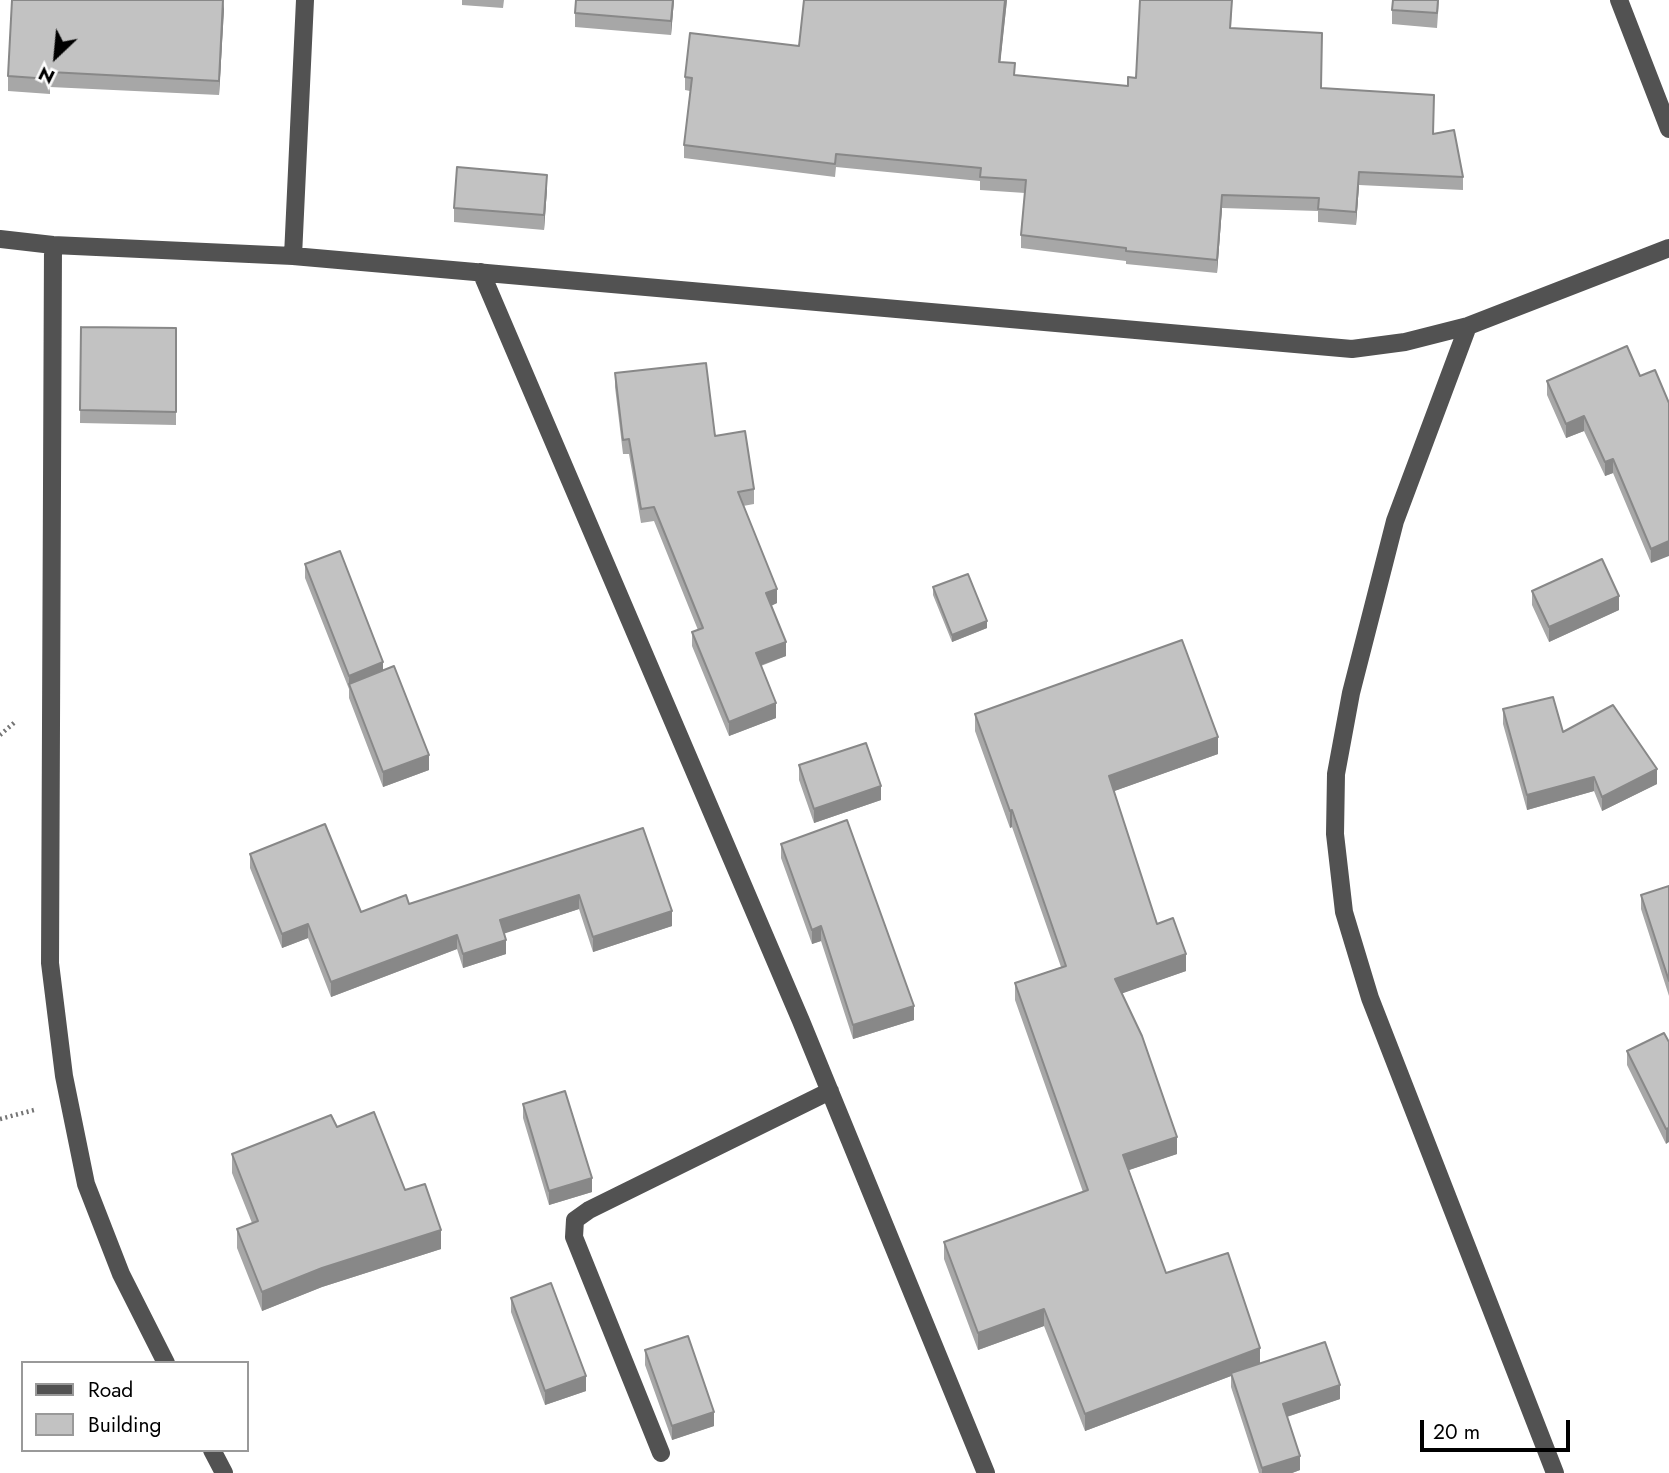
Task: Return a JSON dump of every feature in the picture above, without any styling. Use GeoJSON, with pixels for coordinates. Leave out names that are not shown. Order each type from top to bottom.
{"type":"FeatureCollection","features":[{"type":"Feature","properties":{"kind":"street"},"geometry":{"type":"LineString","coordinates":[[293,256],[305,0]]}},
{"type":"Feature","properties":{"kind":"street"},"geometry":{"type":"LineString","coordinates":[[1619,0],[1669,128]]}},
{"type":"Feature","properties":{"kind":"street"},"geometry":{"type":"LineString","coordinates":[[0,239],[53,245],[293,256],[1352,349],[1405,342],[1468,326],[1669,248]]}},
{"type":"Feature","properties":{"kind":"street"},"geometry":{"type":"LineString","coordinates":[[53,245],[50,963],[64,1076],[86,1184],[121,1274],[165,1361]]}},
{"type":"Feature","properties":{"kind":"street"},"geometry":{"type":"LineString","coordinates":[[481,272],[830,1091],[986,1473]]}},
{"type":"Feature","properties":{"kind":"street"},"geometry":{"type":"LineString","coordinates":[[1468,326],[1391,535],[1351,693],[1336,774],[1335,834],[1344,912],[1370,998],[1555,1473]]}},
{"type":"Feature","properties":{"kind":"street"},"geometry":{"type":"LineString","coordinates":[[662,1454],[574,1237],[575,1220],[582,1214],[830,1091]]}},
{"type":"Feature","properties":{"kind":"street"},"geometry":{"type":"LineString","coordinates":[[213,1452],[224,1473]]}},
{"type":"Feature","properties":{"kind":"building"},"geometry":{"type":"Polygon","coordinates":[[[12,0],[223,0],[219,81],[50,72],[50,79],[8,76],[12,0]]]}},
{"type":"Feature","properties":{"kind":"building"},"geometry":{"type":"Polygon","coordinates":[[[576,0],[673,0],[671,21],[575,13],[576,0]]]}},
{"type":"Feature","properties":{"kind":"building"},"geometry":{"type":"Polygon","coordinates":[[[804,0],[1005,0],[999,62],[1015,63],[1014,75],[1128,86],[1128,77],[1136,78],[1140,0],[1232,0],[1230,28],[1322,33],[1321,88],[1434,95],[1433,134],[1454,130],[1463,177],[1359,172],[1356,212],[1318,209],[1319,198],[1222,195],[1217,260],[1126,251],[1126,248],[1021,235],[1026,180],[980,177],[981,168],[836,154],[835,164],[684,145],[692,78],[685,77],[690,33],[799,46],[804,0]]]}},
{"type":"Feature","properties":{"kind":"building"},"geometry":{"type":"Polygon","coordinates":[[[1393,0],[1438,0],[1437,13],[1392,10],[1393,0]]]}},
{"type":"Feature","properties":{"kind":"building"},"geometry":{"type":"Polygon","coordinates":[[[457,167],[547,175],[544,215],[454,208],[457,167]]]}},
{"type":"Feature","properties":{"kind":"building"},"geometry":{"type":"Polygon","coordinates":[[[81,327],[176,328],[176,412],[80,410],[81,327]]]}},
{"type":"Feature","properties":{"kind":"building"},"geometry":{"type":"Polygon","coordinates":[[[1627,346],[1640,376],[1655,370],[1669,403],[1669,541],[1651,549],[1613,459],[1605,462],[1584,416],[1566,424],[1547,381],[1627,346]]]}},
{"type":"Feature","properties":{"kind":"building"},"geometry":{"type":"Polygon","coordinates":[[[706,363],[715,436],[745,431],[754,489],[738,492],[777,589],[766,593],[786,642],[756,653],[776,703],[729,722],[692,632],[703,628],[654,507],[641,509],[629,439],[623,440],[615,373],[706,363]]]}},
{"type":"Feature","properties":{"kind":"building"},"geometry":{"type":"Polygon","coordinates":[[[340,551],[383,662],[349,676],[305,564],[340,551]]]}},
{"type":"Feature","properties":{"kind":"building"},"geometry":{"type":"Polygon","coordinates":[[[1602,559],[1619,596],[1549,627],[1532,591],[1602,559]]]}},
{"type":"Feature","properties":{"kind":"building"},"geometry":{"type":"Polygon","coordinates":[[[968,574],[987,621],[952,635],[933,587],[968,574]]]}},
{"type":"Feature","properties":{"kind":"building"},"geometry":{"type":"Polygon","coordinates":[[[1182,640],[1218,737],[1109,776],[1157,924],[1173,918],[1186,954],[1115,979],[1142,1036],[1177,1137],[1123,1155],[1166,1273],[1228,1253],[1260,1348],[1085,1414],[1044,1309],[978,1333],[944,1242],[1088,1190],[1015,983],[1066,966],[1012,810],[1010,811],[975,714],[1182,640]]]}},
{"type":"Feature","properties":{"kind":"building"},"geometry":{"type":"Polygon","coordinates":[[[394,666],[429,755],[383,772],[349,684],[394,666]]]}},
{"type":"Feature","properties":{"kind":"building"},"geometry":{"type":"Polygon","coordinates":[[[1553,697],[1563,732],[1613,705],[1657,769],[1602,797],[1594,777],[1527,795],[1503,709],[1553,697]]]}},
{"type":"Feature","properties":{"kind":"building"},"geometry":{"type":"Polygon","coordinates":[[[866,743],[881,786],[814,809],[799,765],[866,743]]]}},
{"type":"Feature","properties":{"kind":"building"},"geometry":{"type":"Polygon","coordinates":[[[847,820],[914,1006],[853,1025],[821,926],[812,930],[781,844],[847,820]]]}},
{"type":"Feature","properties":{"kind":"building"},"geometry":{"type":"Polygon","coordinates":[[[325,824],[361,912],[406,895],[409,904],[643,828],[672,911],[593,937],[579,895],[500,920],[506,940],[463,954],[457,935],[331,982],[308,924],[282,934],[250,854],[325,824]]]}},
{"type":"Feature","properties":{"kind":"building"},"geometry":{"type":"Polygon","coordinates":[[[1669,886],[1669,981],[1641,895],[1669,886]]]}},
{"type":"Feature","properties":{"kind":"building"},"geometry":{"type":"Polygon","coordinates":[[[1664,1033],[1669,1042],[1669,1128],[1666,1129],[1627,1051],[1664,1033]]]}},
{"type":"Feature","properties":{"kind":"building"},"geometry":{"type":"Polygon","coordinates":[[[565,1091],[592,1178],[549,1191],[523,1104],[565,1091]]]}},
{"type":"Feature","properties":{"kind":"building"},"geometry":{"type":"Polygon","coordinates":[[[374,1112],[405,1190],[425,1184],[441,1230],[322,1268],[262,1292],[237,1229],[258,1221],[232,1154],[331,1115],[337,1127],[374,1112]]]}},
{"type":"Feature","properties":{"kind":"building"},"geometry":{"type":"Polygon","coordinates":[[[551,1283],[586,1376],[545,1391],[511,1298],[551,1283]]]}},
{"type":"Feature","properties":{"kind":"building"},"geometry":{"type":"Polygon","coordinates":[[[688,1336],[714,1412],[672,1426],[645,1350],[688,1336]]]}},
{"type":"Feature","properties":{"kind":"building"},"geometry":{"type":"Polygon","coordinates":[[[1325,1342],[1340,1385],[1283,1404],[1300,1456],[1262,1468],[1231,1373],[1325,1342]]]}}]}
